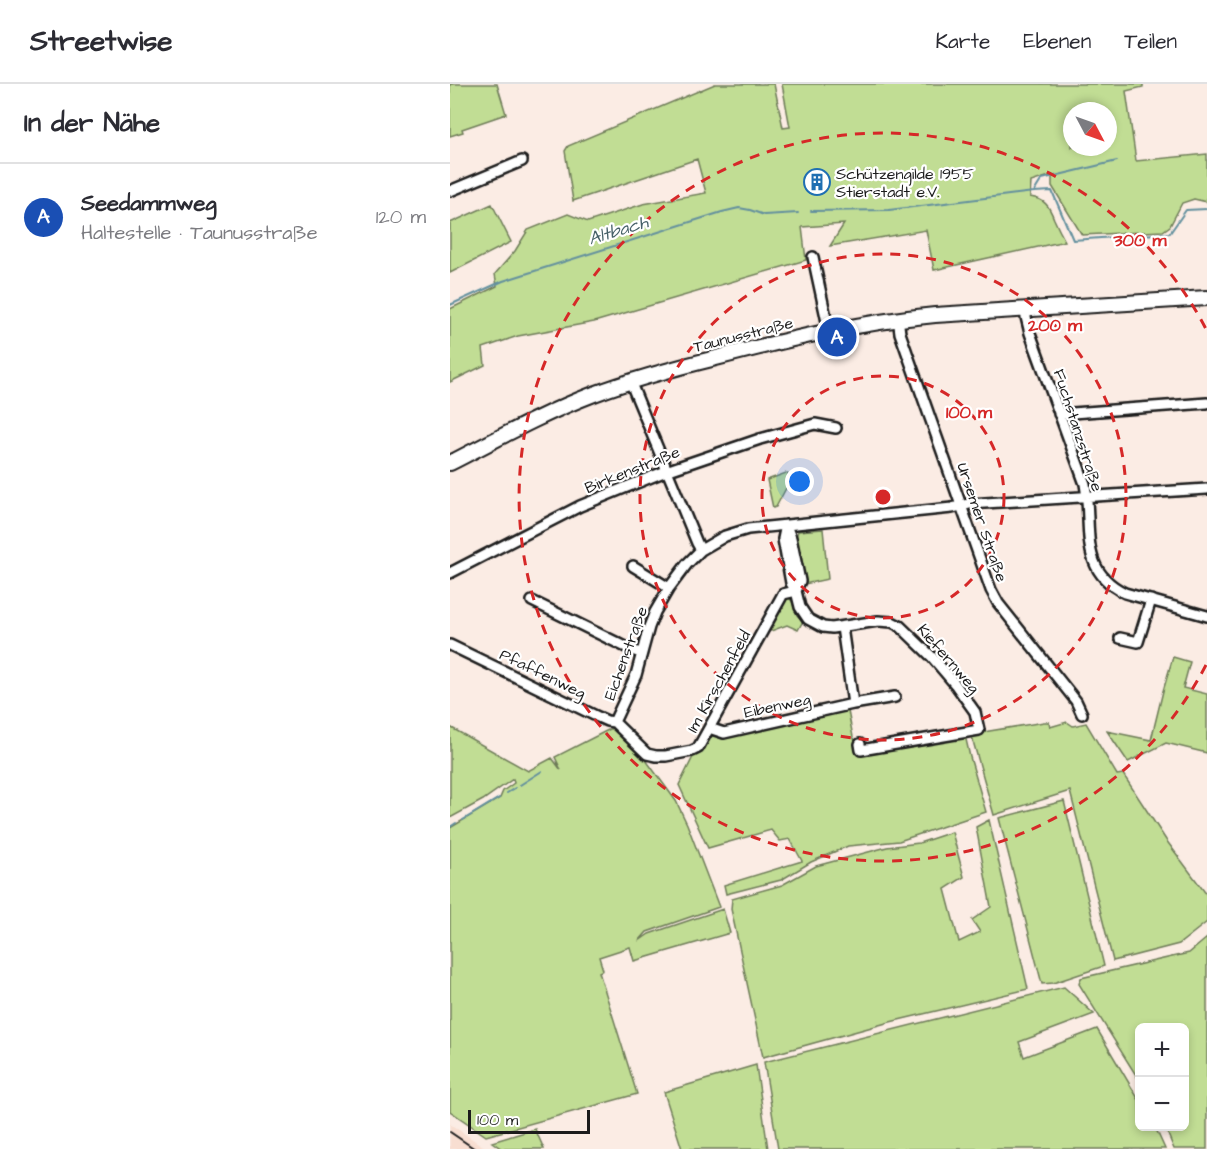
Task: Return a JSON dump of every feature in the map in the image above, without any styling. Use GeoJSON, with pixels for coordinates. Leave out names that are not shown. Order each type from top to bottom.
{"type":"FeatureCollection","features":[{"type":"Feature","properties":{"kind":"street"},"geometry":{"type":"LineString","coordinates":[[450,191],[522,161]]}},
{"type":"Feature","properties":{"kind":"street"},"geometry":{"type":"LineString","coordinates":[[813,257],[829,331]]}},
{"type":"Feature","properties":{"kind":"street","name":"Taunusstraße"},"geometry":{"type":"LineString","coordinates":[[450,463],[574,402],[630,381],[742,351],[829,331],[898,318],[1207,298]]}},
{"type":"Feature","properties":{"kind":"street","name":"Fuchstanzstraße"},"geometry":{"type":"LineString","coordinates":[[1024,309],[1030,333],[1084,484],[1091,556],[1095,566],[1107,582],[1116,589],[1207,616]]}},
{"type":"Feature","properties":{"kind":"street","name":"Ursemer Straße"},"geometry":{"type":"LineString","coordinates":[[898,318],[900,333],[994,597],[1076,701],[1082,714]]}},
{"type":"Feature","properties":{"kind":"street"},"geometry":{"type":"LineString","coordinates":[[630,381],[701,550]]}},
{"type":"Feature","properties":{"kind":"street"},"geometry":{"type":"LineString","coordinates":[[1059,414],[1207,403]]}},
{"type":"Feature","properties":{"kind":"street","name":"Birkenstraße"},"geometry":{"type":"LineString","coordinates":[[450,573],[580,506],[666,471],[760,439],[815,424],[836,428]]}},
{"type":"Feature","properties":{"kind":"street","name":"Eichenstraße"},"geometry":{"type":"LineString","coordinates":[[614,722],[636,675],[655,612],[669,588],[701,550],[714,541],[737,531],[961,506],[1207,489]]}},
{"type":"Feature","properties":{"kind":"street","name":"Kiefernweg"},"geometry":{"type":"LineString","coordinates":[[785,524],[791,538],[800,581],[796,591],[800,607],[808,619],[823,627],[842,627],[885,621],[900,626],[955,684],[975,712],[979,730],[861,750],[860,744]]}},
{"type":"Feature","properties":{"kind":"street"},"geometry":{"type":"LineString","coordinates":[[633,566],[669,588]]}},
{"type":"Feature","properties":{"kind":"street","name":"Im Kirschenfeld"},"geometry":{"type":"LineString","coordinates":[[647,754],[656,756],[692,751],[698,748],[783,594],[796,591]]}},
{"type":"Feature","properties":{"kind":"street"},"geometry":{"type":"LineString","coordinates":[[1120,638],[1138,642],[1151,600]]}},
{"type":"Feature","properties":{"kind":"street"},"geometry":{"type":"LineString","coordinates":[[532,601],[642,653]]}},
{"type":"Feature","properties":{"kind":"street"},"geometry":{"type":"LineString","coordinates":[[842,627],[853,704]]}},
{"type":"Feature","properties":{"kind":"street","name":"Pfaffenweg"},"geometry":{"type":"LineString","coordinates":[[450,645],[598,717],[614,722],[647,754]]}},
{"type":"Feature","properties":{"kind":"street","name":"Eibenweg"},"geometry":{"type":"LineString","coordinates":[[709,728],[724,733],[853,704],[895,697]]}},
{"type":"Feature","properties":{"kind":"shaded area"},"geometry":{"type":"Polygon","coordinates":[[[450,1124],[487,1149],[450,1149],[450,1124]]]}},
{"type":"Feature","properties":{"kind":"green space"},"geometry":{"type":"Polygon","coordinates":[[[450,84],[497,84],[506,114],[462,129],[463,132],[450,136],[450,84]]]}},
{"type":"Feature","properties":{"kind":"green space"},"geometry":{"type":"Polygon","coordinates":[[[715,84],[774,84],[783,128],[790,127],[782,84],[1143,84],[1143,87],[1126,91],[1136,161],[1207,154],[1207,202],[1194,199],[1182,203],[1170,226],[1163,231],[1082,235],[1052,186],[1052,175],[1031,182],[1030,197],[1043,201],[1048,207],[1065,241],[934,270],[926,230],[830,246],[844,224],[802,227],[806,260],[594,322],[518,336],[483,348],[485,365],[450,382],[450,309],[497,286],[495,274],[515,251],[528,230],[568,214],[588,222],[643,204],[706,193],[697,159],[573,201],[565,151],[568,146],[715,84]]]}},
{"type":"Feature","properties":{"kind":"green space"},"geometry":{"type":"Polygon","coordinates":[[[492,204],[511,242],[450,273],[450,223],[492,204]]]}},
{"type":"Feature","properties":{"kind":"green space"},"geometry":{"type":"Polygon","coordinates":[[[786,473],[792,477],[776,507],[773,508],[767,480],[786,473]]]}},
{"type":"Feature","properties":{"kind":"green space"},"geometry":{"type":"Polygon","coordinates":[[[823,529],[828,579],[804,584],[795,540],[798,531],[823,529]]]}},
{"type":"Feature","properties":{"kind":"green space"},"geometry":{"type":"Polygon","coordinates":[[[788,597],[797,615],[803,621],[798,630],[787,625],[771,631],[767,630],[785,598],[788,597]]]}},
{"type":"Feature","properties":{"kind":"green space"},"geometry":{"type":"Polygon","coordinates":[[[1173,657],[1190,662],[1183,688],[1207,694],[1207,753],[1166,743],[1128,762],[1107,731],[1151,740],[1173,657]]]}},
{"type":"Feature","properties":{"kind":"green space"},"geometry":{"type":"Polygon","coordinates":[[[848,711],[853,737],[865,754],[965,735],[986,812],[899,841],[848,846],[811,862],[781,880],[726,894],[724,885],[802,861],[790,839],[780,841],[771,830],[708,848],[679,785],[693,757],[711,736],[848,711]]]}},
{"type":"Feature","properties":{"kind":"green space"},"geometry":{"type":"Polygon","coordinates":[[[1049,722],[1050,727],[1067,722],[1073,726],[1086,723],[1117,775],[1123,774],[1166,840],[1207,895],[1207,922],[1179,944],[1113,961],[1070,791],[994,815],[971,734],[1049,722]]]}},
{"type":"Feature","properties":{"kind":"green space"},"geometry":{"type":"Polygon","coordinates":[[[450,727],[528,771],[552,758],[561,770],[555,757],[612,728],[643,756],[676,801],[719,907],[647,932],[639,941],[649,934],[723,909],[730,933],[634,961],[630,947],[599,957],[603,970],[599,972],[637,1094],[486,1136],[450,1111],[450,828],[500,798],[503,791],[514,783],[513,779],[483,800],[450,818],[450,727]]]}},
{"type":"Feature","properties":{"kind":"green space"},"geometry":{"type":"Polygon","coordinates":[[[1064,801],[1104,966],[1053,983],[1042,984],[999,818],[1064,801]]]}},
{"type":"Feature","properties":{"kind":"green space"},"geometry":{"type":"Polygon","coordinates":[[[989,820],[1028,989],[890,1022],[763,1057],[731,909],[732,899],[782,885],[816,866],[887,847],[919,843],[952,832],[964,877],[945,889],[959,942],[980,932],[972,920],[991,907],[976,827],[989,820]]]}},
{"type":"Feature","properties":{"kind":"green space"},"geometry":{"type":"Polygon","coordinates":[[[1207,938],[1207,1149],[1174,1149],[1167,1131],[1189,1131],[1189,1023],[1135,1023],[1135,1074],[1079,984],[1081,978],[1189,953],[1207,938]]]}},
{"type":"Feature","properties":{"kind":"green space"},"geometry":{"type":"Polygon","coordinates":[[[1064,987],[1094,1014],[1019,1042],[1024,1057],[1097,1029],[1135,1093],[1135,1131],[1157,1131],[1165,1149],[778,1149],[764,1062],[1064,987]]]}},
{"type":"Feature","properties":{"kind":"green space"},"geometry":{"type":"Polygon","coordinates":[[[756,1065],[768,1149],[682,1149],[664,1092],[756,1065]]]}},
{"type":"Feature","properties":{"kind":"green space"},"geometry":{"type":"Polygon","coordinates":[[[535,1129],[544,1149],[502,1149],[492,1142],[535,1129]]]}},
{"type":"Feature","properties":{"kind":"waterway","name":"Altbach"},"geometry":{"type":"LineString","coordinates":[[1034,192],[1042,179],[1117,161]]}},
{"type":"Feature","properties":{"kind":"waterway","name":"Altbach"},"geometry":{"type":"LineString","coordinates":[[811,211],[889,210],[1052,191],[1073,240],[1170,233],[1186,210],[1207,209]]}},
{"type":"Feature","properties":{"kind":"waterway","name":"Altbach"},"geometry":{"type":"LineString","coordinates":[[450,305],[503,281],[722,212],[739,208],[764,215],[798,213]]}},
{"type":"Feature","properties":{"kind":"waterway"},"geometry":{"type":"LineString","coordinates":[[520,785],[542,771]]}},
{"type":"Feature","properties":{"kind":"waterway"},"geometry":{"type":"LineString","coordinates":[[507,793],[515,788]]}},
{"type":"Feature","properties":{"kind":"waterway"},"geometry":{"type":"LineString","coordinates":[[463,820],[499,798]]}},
{"type":"Feature","properties":{"kind":"waterway"},"geometry":{"type":"LineString","coordinates":[[450,827],[456,823]]}},
{"type":"Feature","properties":{"kind":"railway"},"geometry":{"type":"LineString","coordinates":[[450,1132],[475,1149]]}},
{"type":"Feature","properties":{"kind":"place","name":"Schützengilde 1955 Stierstadt e.V."},"geometry":{"type":"Point","coordinates":[817,182]}},
{"type":"Feature","properties":{"kind":"place","name":"Seedammweg"},"geometry":{"type":"Point","coordinates":[837,337]}}]}
